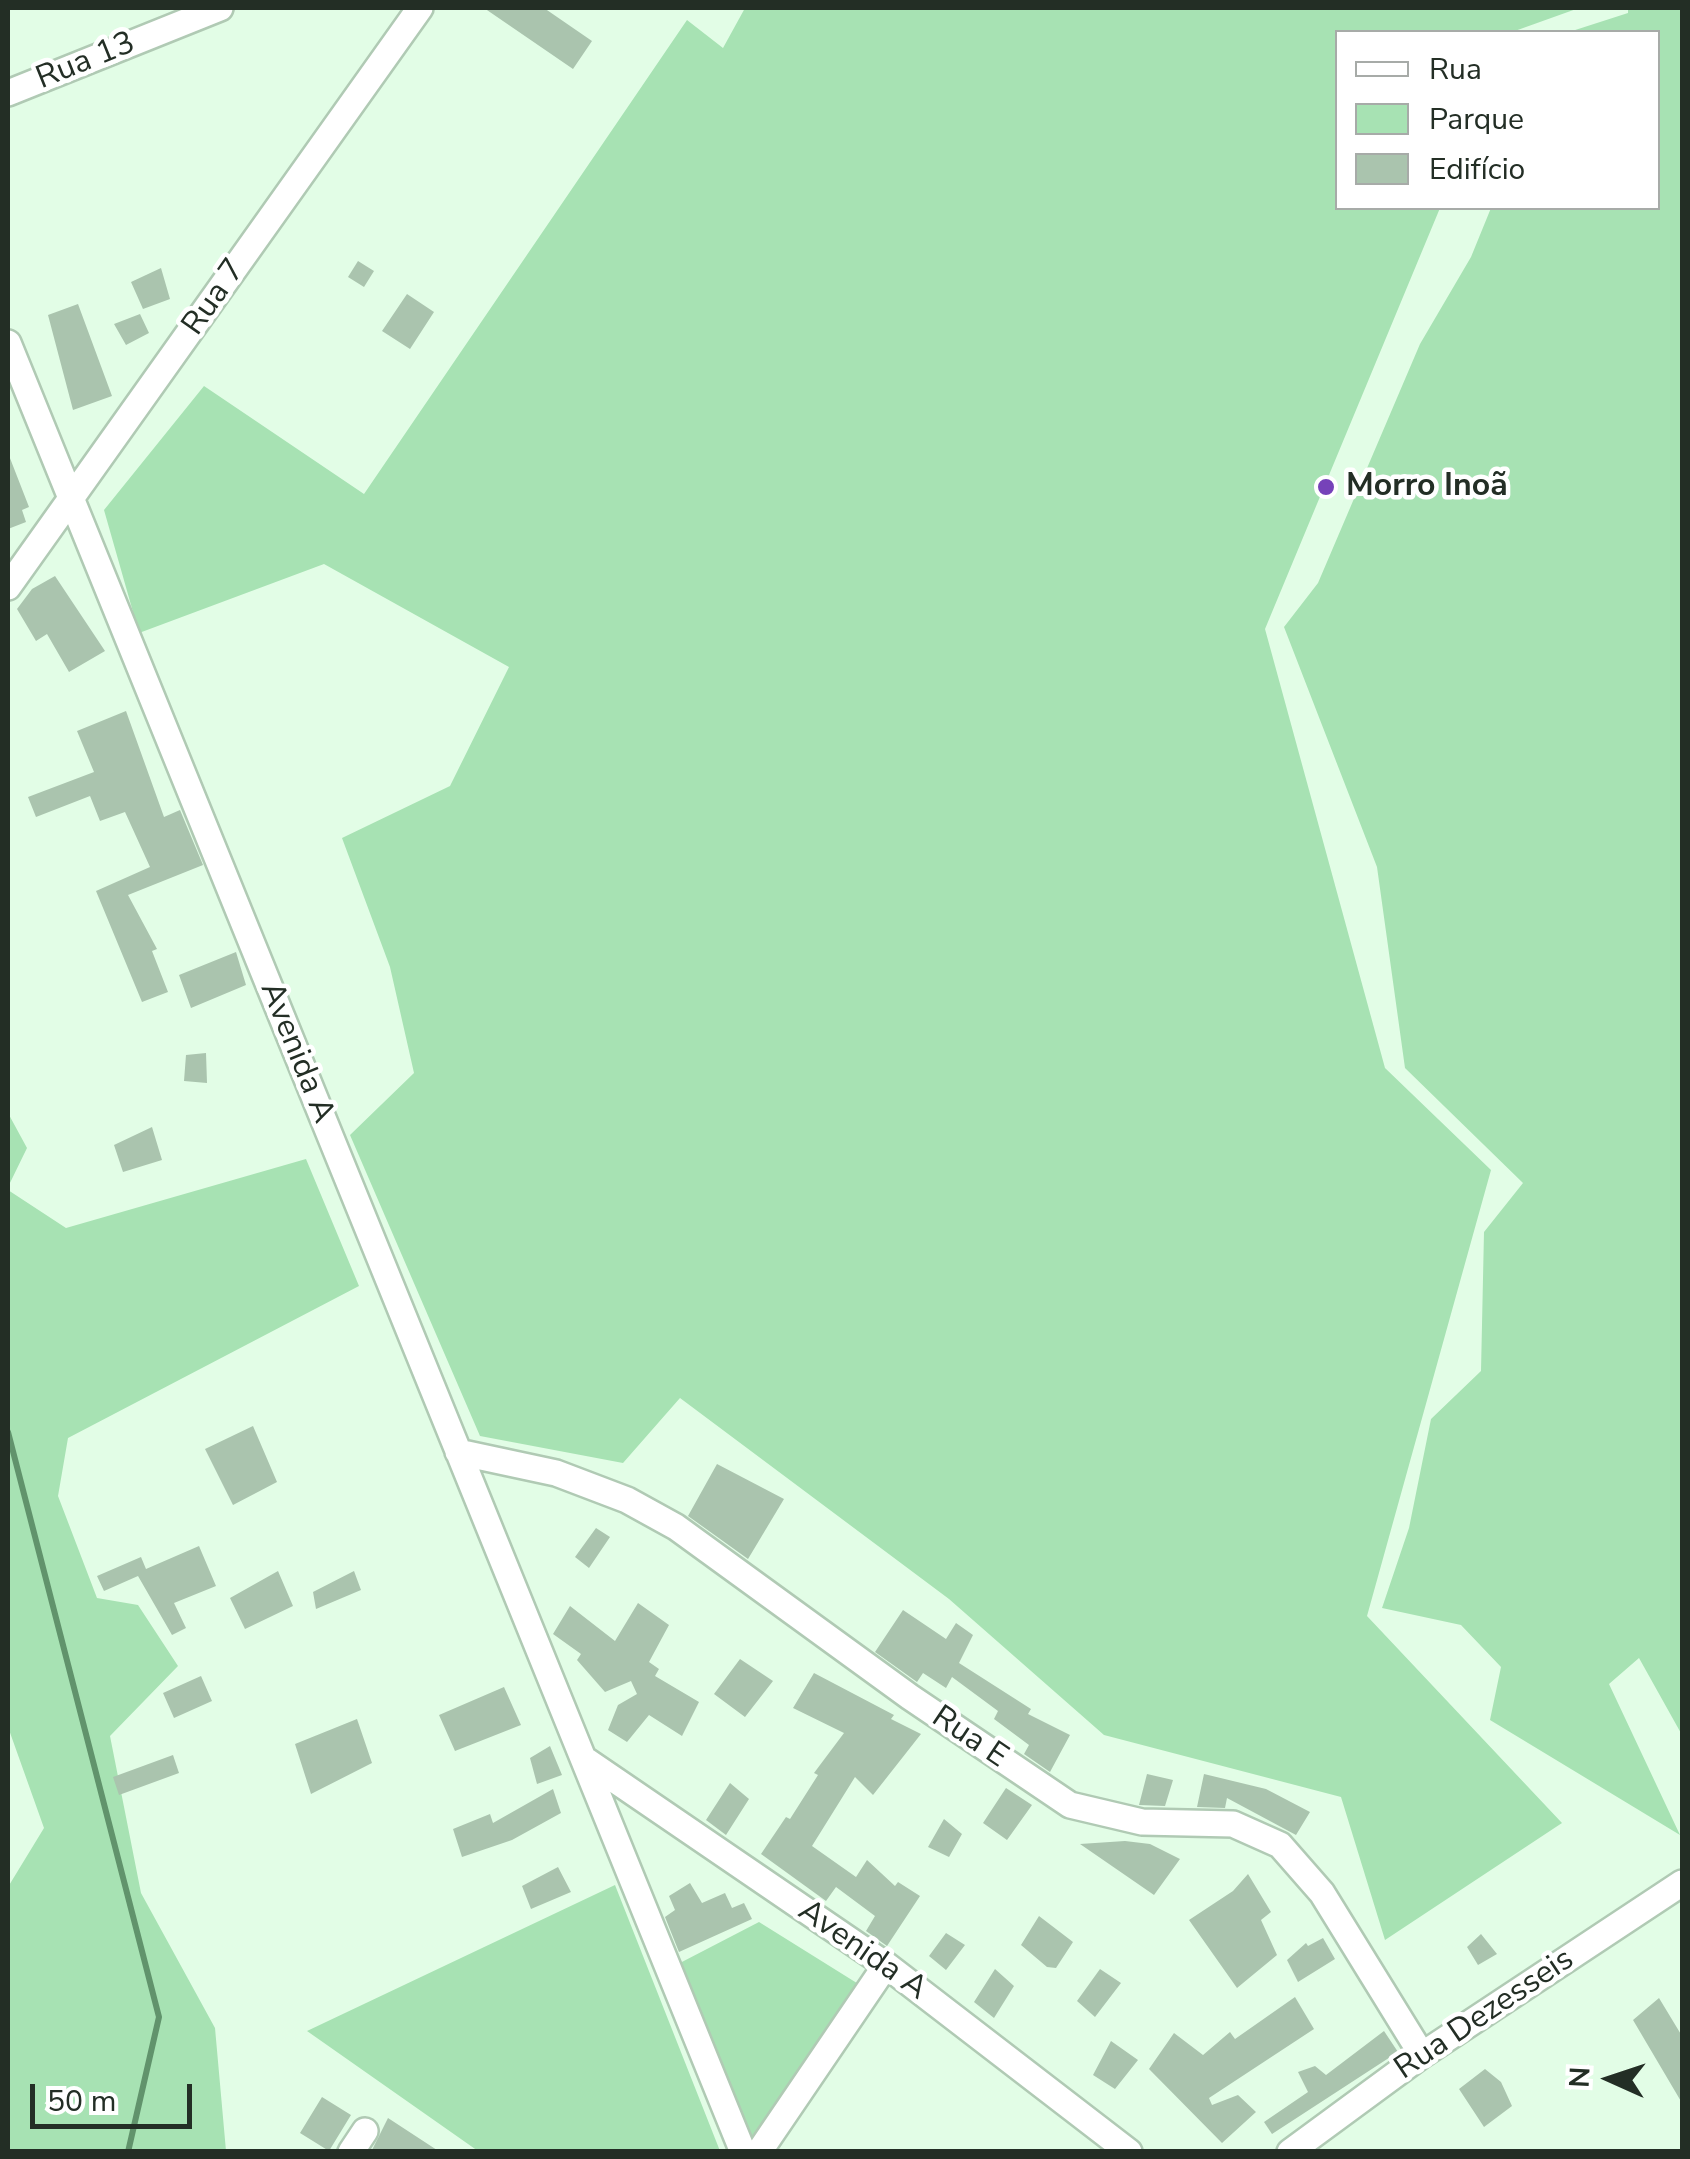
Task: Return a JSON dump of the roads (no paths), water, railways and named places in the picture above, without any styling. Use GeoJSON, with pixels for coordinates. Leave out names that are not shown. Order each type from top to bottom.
{"type":"FeatureCollection","features":[{"type":"Feature","properties":{"kind":"street","name":"Rua 13"},"geometry":{"type":"LineString","coordinates":[[8,93],[220,8]]}},
{"type":"Feature","properties":{"kind":"street","name":"Rua 7"},"geometry":{"type":"LineString","coordinates":[[8,587],[420,8]]}},
{"type":"Feature","properties":{"kind":"street","name":"Avenida A"},"geometry":{"type":"LineString","coordinates":[[8,343],[587,1760],[742,2152]]}},
{"type":"Feature","properties":{"kind":"street","name":"Rua E"},"geometry":{"type":"LineString","coordinates":[[458,1452],[556,1473],[626,1500],[676,1527],[895,1687],[1070,1805],[1142,1822],[1234,1824],[1280,1845],[1322,1893],[1422,2055]]}},
{"type":"Feature","properties":{"kind":"street","name":"Avenida A"},"geometry":{"type":"LineString","coordinates":[[587,1760],[886,1966],[1129,2152]]}},
{"type":"Feature","properties":{"kind":"street","name":"Rua Dezesseis"},"geometry":{"type":"LineString","coordinates":[[1290,2152],[1422,2055],[1682,1883]]}},
{"type":"Feature","properties":{"kind":"street"},"geometry":{"type":"LineString","coordinates":[[759,2152],[886,1966]]}},
{"type":"Feature","properties":{"kind":"waterway"},"geometry":{"type":"LineString","coordinates":[[8,1432],[159,2017],[128,2152]]}},
{"type":"Feature","properties":{"kind":"place","name":"Morro Inoã"},"geometry":{"type":"Point","coordinates":[1326,487]}}]}
